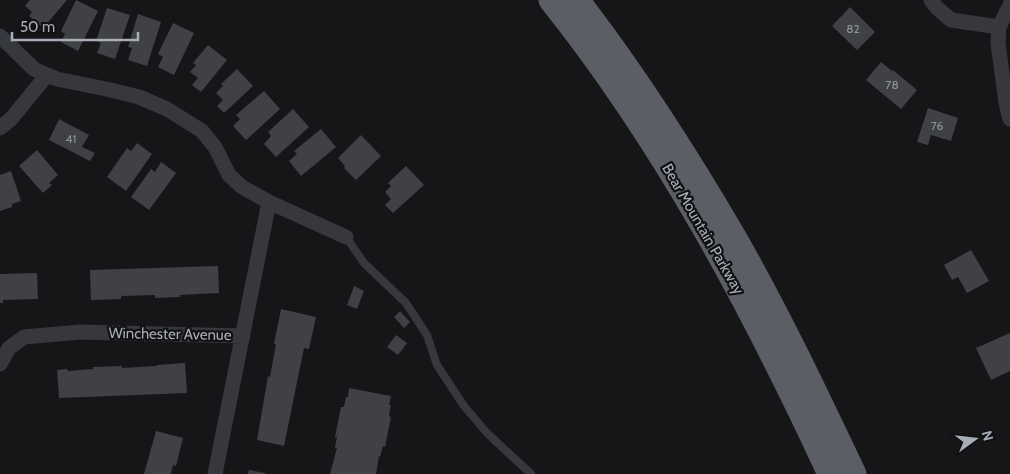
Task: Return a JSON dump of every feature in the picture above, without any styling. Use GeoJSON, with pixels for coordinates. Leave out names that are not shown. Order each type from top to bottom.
{"type":"FeatureCollection","features":[{"type":"Feature","properties":{"kind":"highway","name":"Bear Mountain Parkway"},"geometry":{"type":"LineString","coordinates":[[551,0],[626,103],[660,154],[707,232],[779,366],[830,474]]}},
{"type":"Feature","properties":{"kind":"highway","name":"Bear Mountain Parkway"},"geometry":{"type":"LineString","coordinates":[[576,0],[636,82],[675,140],[734,238],[782,328],[854,474]]}},
{"type":"Feature","properties":{"kind":"street"},"geometry":{"type":"LineString","coordinates":[[931,0],[951,20],[999,27]]}},
{"type":"Feature","properties":{"kind":"street"},"geometry":{"type":"LineString","coordinates":[[1010,5],[999,27],[998,43],[1010,119]]}},
{"type":"Feature","properties":{"kind":"street"},"geometry":{"type":"LineString","coordinates":[[0,36],[34,69],[47,75],[57,79],[111,90],[167,109],[202,131],[215,148],[229,175],[242,187],[346,237]]}},
{"type":"Feature","properties":{"kind":"street"},"geometry":{"type":"LineString","coordinates":[[0,128],[11,119],[47,75]]}},
{"type":"Feature","properties":{"kind":"street"},"geometry":{"type":"LineString","coordinates":[[243,336],[270,202]]}},
{"type":"Feature","properties":{"kind":"street","name":"Winchester Avenue"},"geometry":{"type":"LineString","coordinates":[[0,364],[9,348],[24,337],[80,332],[243,336],[215,474]]}},
{"type":"Feature","properties":{"kind":"lane"},"geometry":{"type":"LineString","coordinates":[[346,237],[364,263],[406,303],[427,335],[436,365],[464,406],[487,433],[531,474]]}},
{"type":"Feature","properties":{"kind":"building"},"geometry":{"type":"Polygon","coordinates":[[[30,0],[67,0],[43,28],[29,16],[32,12],[25,6],[30,0]]]}},
{"type":"Feature","properties":{"kind":"building"},"geometry":{"type":"Polygon","coordinates":[[[76,0],[98,11],[78,51],[61,42],[65,34],[61,31],[76,0]]]}},
{"type":"Feature","properties":{"kind":"building"},"geometry":{"type":"Polygon","coordinates":[[[850,7],[875,32],[857,50],[832,26],[850,7]]]}},
{"type":"Feature","properties":{"kind":"building"},"geometry":{"type":"Polygon","coordinates":[[[107,8],[130,15],[115,59],[97,53],[101,43],[96,41],[107,8]]]}},
{"type":"Feature","properties":{"kind":"building"},"geometry":{"type":"Polygon","coordinates":[[[138,14],[161,22],[147,66],[128,60],[132,48],[128,47],[138,14]]]}},
{"type":"Feature","properties":{"kind":"building"},"geometry":{"type":"Polygon","coordinates":[[[173,23],[194,33],[174,75],[158,67],[163,57],[158,54],[173,23]]]}},
{"type":"Feature","properties":{"kind":"building"},"geometry":{"type":"Polygon","coordinates":[[[208,45],[227,60],[201,92],[192,85],[198,78],[190,72],[196,65],[193,63],[208,45]]]}},
{"type":"Feature","properties":{"kind":"building"},"geometry":{"type":"Polygon","coordinates":[[[881,62],[917,90],[901,109],[866,80],[881,62]]]}},
{"type":"Feature","properties":{"kind":"building"},"geometry":{"type":"Polygon","coordinates":[[[237,69],[253,86],[224,113],[217,106],[223,100],[216,93],[223,86],[221,84],[237,69]]]}},
{"type":"Feature","properties":{"kind":"building"},"geometry":{"type":"Polygon","coordinates":[[[264,91],[280,109],[246,140],[233,126],[240,119],[236,115],[264,91]]]}},
{"type":"Feature","properties":{"kind":"building"},"geometry":{"type":"Polygon","coordinates":[[[928,108],[958,118],[951,141],[931,135],[928,145],[917,142],[928,108]]]}},
{"type":"Feature","properties":{"kind":"building"},"geometry":{"type":"Polygon","coordinates":[[[293,109],[309,127],[276,157],[264,144],[271,136],[268,132],[293,109]]]}},
{"type":"Feature","properties":{"kind":"building"},"geometry":{"type":"Polygon","coordinates":[[[59,119],[89,135],[82,147],[95,153],[90,161],[49,140],[59,119]]]}},
{"type":"Feature","properties":{"kind":"building"},"geometry":{"type":"Polygon","coordinates":[[[321,129],[336,147],[301,176],[289,161],[297,154],[294,151],[321,129]]]}},
{"type":"Feature","properties":{"kind":"building"},"geometry":{"type":"Polygon","coordinates":[[[361,135],[381,156],[356,180],[344,168],[345,166],[338,158],[361,135]]]}},
{"type":"Feature","properties":{"kind":"building"},"geometry":{"type":"Polygon","coordinates":[[[137,143],[152,154],[126,191],[107,177],[127,148],[131,151],[137,143]]]}},
{"type":"Feature","properties":{"kind":"building"},"geometry":{"type":"Polygon","coordinates":[[[37,150],[58,175],[49,183],[52,185],[43,193],[19,166],[37,150]]]}},
{"type":"Feature","properties":{"kind":"building"},"geometry":{"type":"Polygon","coordinates":[[[161,162],[176,173],[149,210],[131,197],[151,169],[155,172],[161,162]]]}},
{"type":"Feature","properties":{"kind":"building"},"geometry":{"type":"Polygon","coordinates":[[[406,166],[424,185],[393,213],[385,205],[391,199],[385,192],[391,186],[388,183],[406,166]]]}},
{"type":"Feature","properties":{"kind":"building"},"geometry":{"type":"Polygon","coordinates":[[[11,171],[21,201],[12,204],[12,207],[0,211],[0,175],[11,171]]]}},
{"type":"Feature","properties":{"kind":"building"},"geometry":{"type":"Polygon","coordinates":[[[971,250],[989,281],[967,293],[958,277],[952,280],[944,265],[971,250]]]}},
{"type":"Feature","properties":{"kind":"building"},"geometry":{"type":"Polygon","coordinates":[[[218,266],[219,293],[155,298],[155,295],[121,296],[121,299],[91,300],[90,270],[218,266]]]}},
{"type":"Feature","properties":{"kind":"building"},"geometry":{"type":"Polygon","coordinates":[[[37,273],[38,299],[3,300],[3,303],[0,303],[0,274],[37,273]]]}},
{"type":"Feature","properties":{"kind":"building"},"geometry":{"type":"Polygon","coordinates":[[[354,286],[364,291],[357,309],[347,305],[354,286]]]}},
{"type":"Feature","properties":{"kind":"building"},"geometry":{"type":"Polygon","coordinates":[[[281,309],[316,317],[309,349],[304,348],[284,446],[257,440],[281,309]]]}},
{"type":"Feature","properties":{"kind":"building"},"geometry":{"type":"Polygon","coordinates":[[[400,311],[410,322],[404,328],[394,317],[400,311]]]}},
{"type":"Feature","properties":{"kind":"building"},"geometry":{"type":"Polygon","coordinates":[[[1010,333],[1010,371],[991,380],[976,348],[1010,333]]]}},
{"type":"Feature","properties":{"kind":"building"},"geometry":{"type":"Polygon","coordinates":[[[396,335],[407,343],[398,355],[387,347],[396,335]]]}},
{"type":"Feature","properties":{"kind":"building"},"geometry":{"type":"Polygon","coordinates":[[[185,363],[187,393],[59,398],[57,370],[67,369],[68,371],[93,369],[93,367],[122,366],[122,368],[185,363]]]}},
{"type":"Feature","properties":{"kind":"building"},"geometry":{"type":"Polygon","coordinates":[[[349,388],[391,396],[389,416],[391,417],[385,447],[383,446],[379,456],[376,474],[330,474],[337,448],[335,448],[337,437],[335,437],[341,407],[344,407],[349,388]]]}},
{"type":"Feature","properties":{"kind":"building"},"geometry":{"type":"Polygon","coordinates":[[[156,431],[183,438],[176,466],[173,465],[171,474],[144,474],[156,431]]]}},
{"type":"Feature","properties":{"kind":"building"},"geometry":{"type":"Polygon","coordinates":[[[249,470],[265,473],[265,474],[248,474],[249,470]]]}}]}
